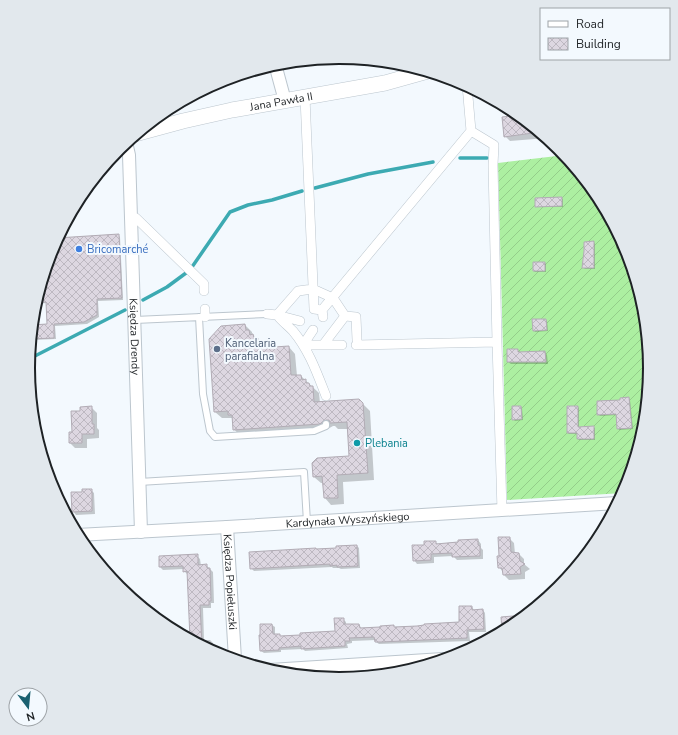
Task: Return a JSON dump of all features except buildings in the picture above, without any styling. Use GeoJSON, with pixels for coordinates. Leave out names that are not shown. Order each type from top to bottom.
{"type":"FeatureCollection","features":[{"type":"Feature","properties":{"kind":"street"},"geometry":{"type":"LineString","coordinates":[[277,70],[285,101]]}},
{"type":"Feature","properties":{"kind":"street","name":"Jana Pawła II"},"geometry":{"type":"LineString","coordinates":[[149,130],[232,110],[385,83],[418,74]]}},
{"type":"Feature","properties":{"kind":"street"},"geometry":{"type":"LineString","coordinates":[[305,97],[314,309],[322,314],[333,298],[471,131],[468,93]]}},
{"type":"Feature","properties":{"kind":"street"},"geometry":{"type":"LineString","coordinates":[[471,131],[494,145],[493,165],[502,511]]}},
{"type":"Feature","properties":{"kind":"street","name":"Księdza Drendy"},"geometry":{"type":"LineString","coordinates":[[128,150],[141,532]]}},
{"type":"Feature","properties":{"kind":"street"},"geometry":{"type":"LineString","coordinates":[[131,219],[136,218],[204,284],[204,292]]}},
{"type":"Feature","properties":{"kind":"street"},"geometry":{"type":"LineString","coordinates":[[277,315],[298,291],[313,289],[333,298],[345,316]]}},
{"type":"Feature","properties":{"kind":"street"},"geometry":{"type":"LineString","coordinates":[[267,314],[300,321]]}},
{"type":"Feature","properties":{"kind":"street"},"geometry":{"type":"LineString","coordinates":[[277,315],[293,331],[303,345],[315,366],[326,396]]}},
{"type":"Feature","properties":{"kind":"street"},"geometry":{"type":"LineString","coordinates":[[345,316],[356,317],[357,342],[497,342]]}},
{"type":"Feature","properties":{"kind":"street"},"geometry":{"type":"LineString","coordinates":[[323,345],[345,316]]}},
{"type":"Feature","properties":{"kind":"street"},"geometry":{"type":"LineString","coordinates":[[303,345],[313,330]]}},
{"type":"Feature","properties":{"kind":"street"},"geometry":{"type":"LineString","coordinates":[[303,345],[342,345]]}},
{"type":"Feature","properties":{"kind":"street","name":"Kardynała Wyszyńskiego"},"geometry":{"type":"LineString","coordinates":[[85,535],[611,504]]}},
{"type":"Feature","properties":{"kind":"street","name":"Księdza Popiełuszki"},"geometry":{"type":"LineString","coordinates":[[227,527],[235,653]]}},
{"type":"Feature","properties":{"kind":"street"},"geometry":{"type":"LineString","coordinates":[[295,668],[420,660]]}},
{"type":"Feature","properties":{"kind":"lane"},"geometry":{"type":"LineString","coordinates":[[134,320],[203,314],[267,314]]}},
{"type":"Feature","properties":{"kind":"lane"},"geometry":{"type":"LineString","coordinates":[[203,314],[203,394],[210,431],[215,437],[314,431],[326,426],[326,424]]}},
{"type":"Feature","properties":{"kind":"lane"},"geometry":{"type":"LineString","coordinates":[[139,482],[304,472],[307,522]]}},
{"type":"Feature","properties":{"kind":"green space"},"geometry":{"type":"Polygon","coordinates":[[[557,156],[568,167],[592,199],[612,233],[627,270],[637,308],[643,368],[640,407],[633,446],[616,493],[507,500],[498,163],[557,156]]]}},
{"type":"Feature","properties":{"kind":"waterway"},"geometry":{"type":"LineString","coordinates":[[460,158],[487,158]]}},
{"type":"Feature","properties":{"kind":"waterway"},"geometry":{"type":"LineString","coordinates":[[315,188],[368,174],[433,162]]}},
{"type":"Feature","properties":{"kind":"waterway"},"geometry":{"type":"LineString","coordinates":[[192,267],[230,212],[248,205],[302,191]]}},
{"type":"Feature","properties":{"kind":"waterway"},"geometry":{"type":"LineString","coordinates":[[143,300],[167,287],[186,273]]}},
{"type":"Feature","properties":{"kind":"waterway"},"geometry":{"type":"LineString","coordinates":[[36,356],[125,310]]}},
{"type":"Feature","properties":{"kind":"place","name":"Bricomarché"},"geometry":{"type":"Point","coordinates":[79,249]}},
{"type":"Feature","properties":{"kind":"place","name":"Kancelaria parafialna"},"geometry":{"type":"Point","coordinates":[217,349]}},
{"type":"Feature","properties":{"kind":"place","name":"Plebania"},"geometry":{"type":"Point","coordinates":[357,443]}}]}
